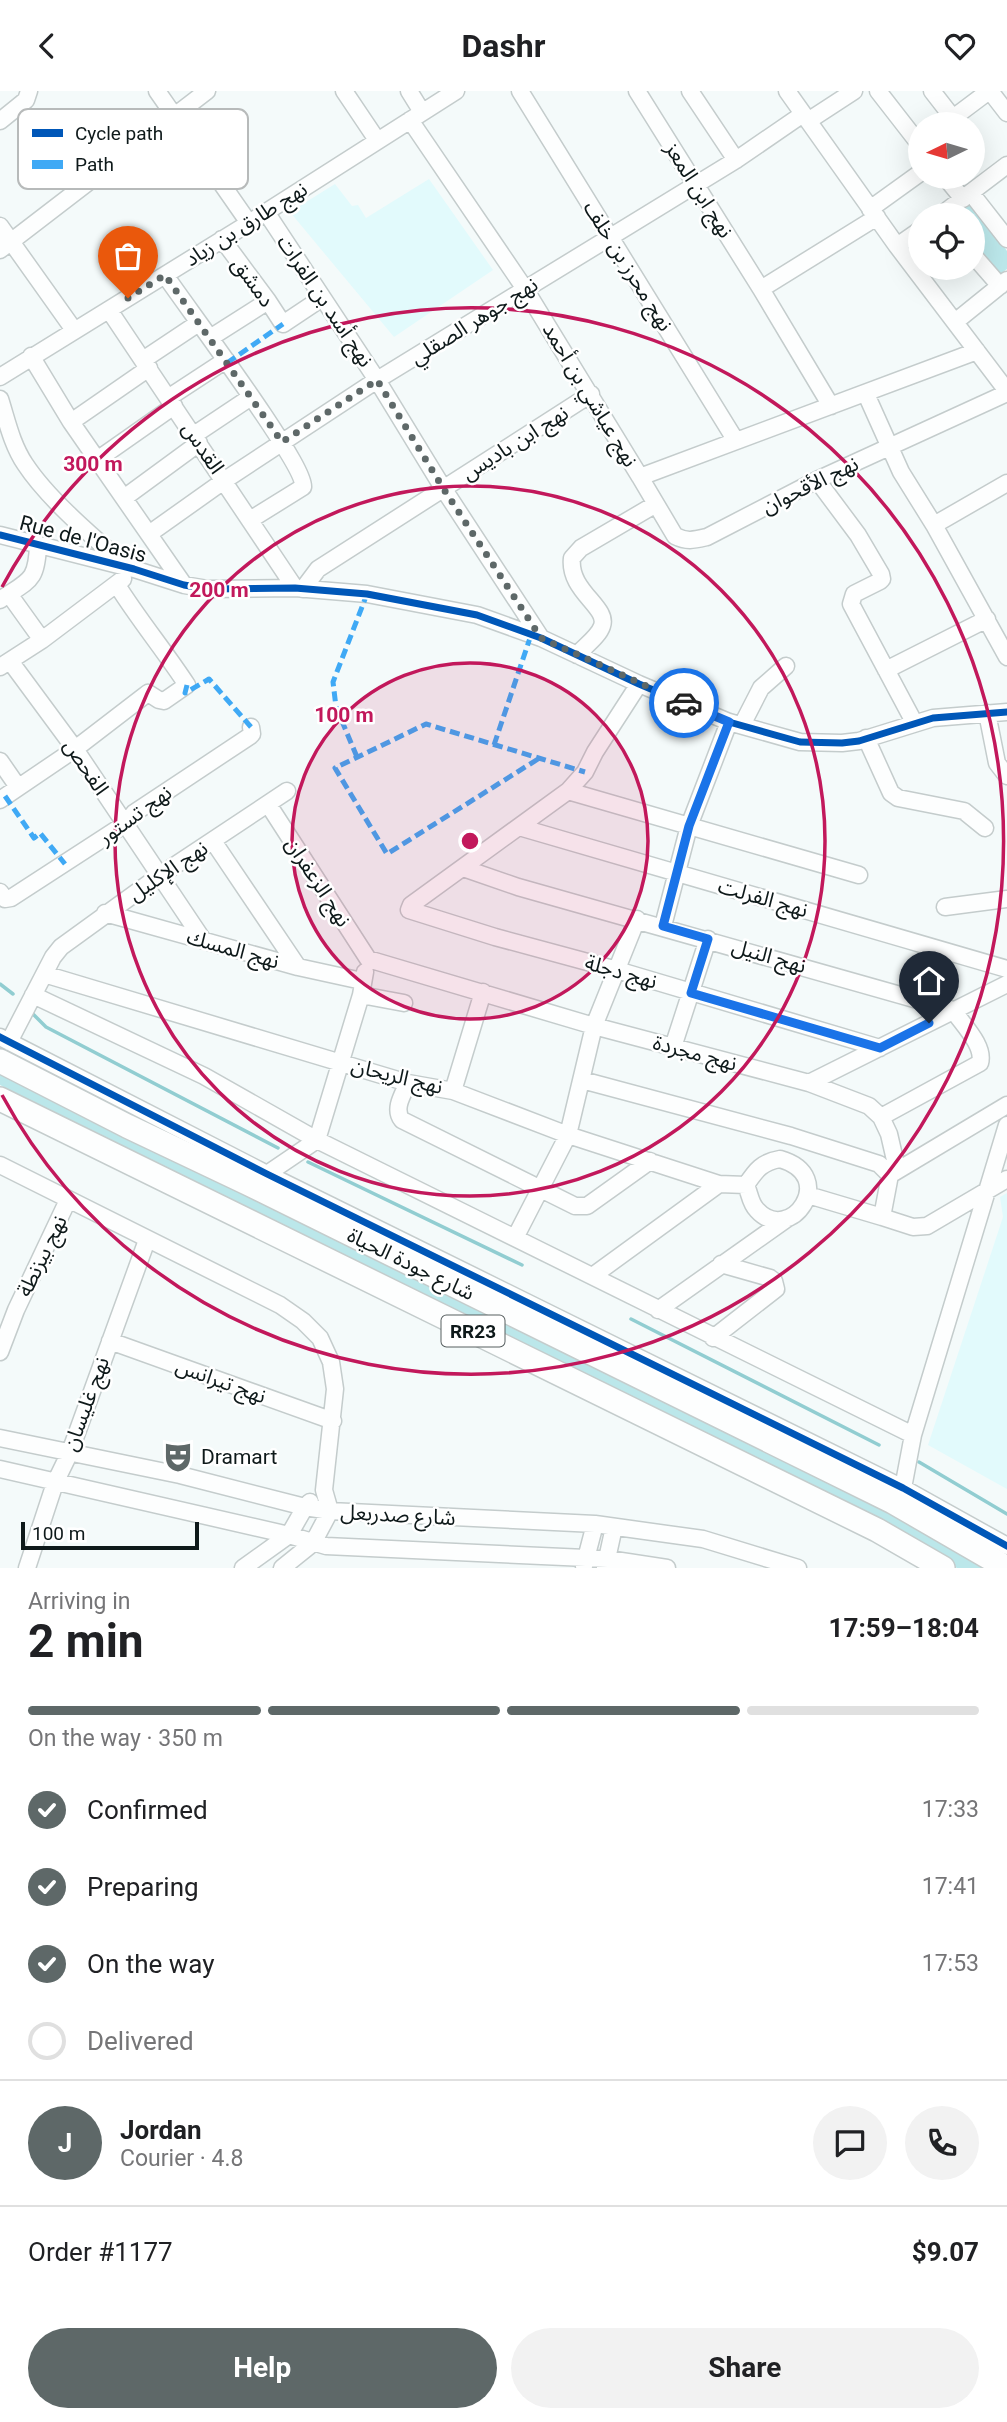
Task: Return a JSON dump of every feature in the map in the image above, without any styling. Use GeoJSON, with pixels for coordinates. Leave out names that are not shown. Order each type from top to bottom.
{"type":"FeatureCollection","features":[{"type":"Feature","properties":{"kind":"highway","name":"شارع جودة الحياة"},"geometry":{"type":"LineString","coordinates":[[3,1047],[127,1126],[893,1502],[1007,1568]]}},
{"type":"Feature","properties":{"kind":"highway","name":"شارع جودة الحياة"},"geometry":{"type":"LineString","coordinates":[[0,1099],[865,1524],[943,1568]]}},
{"type":"Feature","properties":{"kind":"street"},"geometry":{"type":"LineString","coordinates":[[0,121],[26,100],[29,91]]}},
{"type":"Feature","properties":{"kind":"street"},"geometry":{"type":"LineString","coordinates":[[157,91],[170,109]]}},
{"type":"Feature","properties":{"kind":"street"},"geometry":{"type":"LineString","coordinates":[[184,109],[207,91]]}},
{"type":"Feature","properties":{"kind":"street"},"geometry":{"type":"LineString","coordinates":[[344,91],[377,141]]}},
{"type":"Feature","properties":{"kind":"street","name":"نهج عياشي بن أحمد"},"geometry":{"type":"LineString","coordinates":[[409,91],[416,116],[591,394],[640,477],[976,351]]}},
{"type":"Feature","properties":{"kind":"street","name":"نهج طارق بن زياد"},"geometry":{"type":"LineString","coordinates":[[0,377],[456,91]]}},
{"type":"Feature","properties":{"kind":"street","name":"نهج محرز بن خلف"},"geometry":{"type":"LineString","coordinates":[[520,91],[736,441]]}},
{"type":"Feature","properties":{"kind":"street","name":"نهج ابن المعز"},"geometry":{"type":"LineString","coordinates":[[637,91],[831,406]]}},
{"type":"Feature","properties":{"kind":"street"},"geometry":{"type":"LineString","coordinates":[[690,91],[736,160]]}},
{"type":"Feature","properties":{"kind":"street"},"geometry":{"type":"LineString","coordinates":[[787,91],[873,213],[976,351],[1001,372],[1007,392]]}},
{"type":"Feature","properties":{"kind":"street","name":"نهج جوهر الصقلي"},"geometry":{"type":"LineString","coordinates":[[149,534],[225,480],[377,380],[696,184],[855,91]]}},
{"type":"Feature","properties":{"kind":"street"},"geometry":{"type":"LineString","coordinates":[[878,91],[908,128]]}},
{"type":"Feature","properties":{"kind":"street"},"geometry":{"type":"LineString","coordinates":[[932,91],[944,112]]}},
{"type":"Feature","properties":{"kind":"street"},"geometry":{"type":"LineString","coordinates":[[961,112],[990,91],[1007,113]]}},
{"type":"Feature","properties":{"kind":"street"},"geometry":{"type":"LineString","coordinates":[[957,203],[1007,165]]}},
{"type":"Feature","properties":{"kind":"street"},"geometry":{"type":"LineString","coordinates":[[761,289],[873,213],[908,183]]}},
{"type":"Feature","properties":{"kind":"street"},"geometry":{"type":"LineString","coordinates":[[6,246],[80,189]]}},
{"type":"Feature","properties":{"kind":"street"},"geometry":{"type":"LineString","coordinates":[[225,189],[249,223]]}},
{"type":"Feature","properties":{"kind":"street"},"geometry":{"type":"LineString","coordinates":[[959,189],[1007,239]]}},
{"type":"Feature","properties":{"kind":"street","name":"نهج أسد بن الفرات"},"geometry":{"type":"LineString","coordinates":[[266,212],[377,380],[443,488],[541,638]]}},
{"type":"Feature","properties":{"kind":"street"},"geometry":{"type":"LineString","coordinates":[[0,226],[6,246],[74,330]]}},
{"type":"Feature","properties":{"kind":"street"},"geometry":{"type":"LineString","coordinates":[[897,246],[908,238]]}},
{"type":"Feature","properties":{"kind":"street","name":"دمشق"},"geometry":{"type":"LineString","coordinates":[[222,239],[283,324],[322,298]]}},
{"type":"Feature","properties":{"kind":"street"},"geometry":{"type":"LineString","coordinates":[[955,322],[1003,283],[985,266]]}},
{"type":"Feature","properties":{"kind":"street"},"geometry":{"type":"LineString","coordinates":[[165,275],[282,442],[303,478],[303,487],[250,520]]}},
{"type":"Feature","properties":{"kind":"street"},"geometry":{"type":"LineString","coordinates":[[210,338],[268,301]]}},
{"type":"Feature","properties":{"kind":"street","name":"القدس"},"geometry":{"type":"LineString","coordinates":[[109,310],[299,589]]}},
{"type":"Feature","properties":{"kind":"street"},"geometry":{"type":"LineString","coordinates":[[71,422],[197,324]]}},
{"type":"Feature","properties":{"kind":"street"},"geometry":{"type":"LineString","coordinates":[[31,356],[71,422],[184,585]]}},
{"type":"Feature","properties":{"kind":"street"},"geometry":{"type":"LineString","coordinates":[[97,460],[226,361]]}},
{"type":"Feature","properties":{"kind":"street","name":"نهج الأقحوان"},"geometry":{"type":"LineString","coordinates":[[640,477],[675,536],[692,541],[707,537],[817,480],[1007,392]]}},
{"type":"Feature","properties":{"kind":"street","name":"نهج ابن باديس"},"geometry":{"type":"LineString","coordinates":[[299,589],[318,569],[591,394]]}},
{"type":"Feature","properties":{"kind":"street"},"geometry":{"type":"LineString","coordinates":[[866,394],[901,472],[934,525],[1007,657]]}},
{"type":"Feature","properties":{"kind":"street"},"geometry":{"type":"LineString","coordinates":[[124,498],[251,397]]}},
{"type":"Feature","properties":{"kind":"street"},"geometry":{"type":"LineString","coordinates":[[0,399],[9,430],[25,464],[92,536],[132,568],[117,585],[5,664]]}},
{"type":"Feature","properties":{"kind":"street"},"geometry":{"type":"LineString","coordinates":[[817,480],[858,535],[881,574],[880,581],[854,594],[851,604],[914,722]]}},
{"type":"Feature","properties":{"kind":"street"},"geometry":{"type":"LineString","coordinates":[[934,525],[1007,483]]}},
{"type":"Feature","properties":{"kind":"street"},"geometry":{"type":"LineString","coordinates":[[577,655],[602,628],[604,622],[597,608],[573,577],[572,558],[581,548],[656,504]]}},
{"type":"Feature","properties":{"kind":"street","name":"Rue de l'Oasis"},"geometry":{"type":"LineString","coordinates":[[0,535],[132,568],[184,585],[208,589],[299,589],[367,594],[477,615],[541,638],[639,684],[736,723],[800,741],[842,743],[933,718],[1007,712]]}},
{"type":"Feature","properties":{"kind":"street"},"geometry":{"type":"LineString","coordinates":[[38,544],[35,573],[31,579],[5,597],[42,639]]}},
{"type":"Feature","properties":{"kind":"street"},"geometry":{"type":"LineString","coordinates":[[0,800],[75,749],[144,695],[148,693],[164,701],[187,685],[117,585]]}},
{"type":"Feature","properties":{"kind":"street"},"geometry":{"type":"LineString","coordinates":[[886,670],[987,619]]}},
{"type":"Feature","properties":{"kind":"street","name":"الفحص"},"geometry":{"type":"LineString","coordinates":[[5,664],[75,749],[203,940]]}},
{"type":"Feature","properties":{"kind":"street"},"geometry":{"type":"LineString","coordinates":[[663,926],[689,826],[736,723],[761,688],[786,666]]}},
{"type":"Feature","properties":{"kind":"street"},"geometry":{"type":"LineString","coordinates":[[463,868],[568,791],[585,772],[639,684]]}},
{"type":"Feature","properties":{"kind":"street"},"geometry":{"type":"LineString","coordinates":[[987,713],[997,763],[1007,776]]}},
{"type":"Feature","properties":{"kind":"street","name":"نهج تستور"},"geometry":{"type":"LineString","coordinates":[[6,895],[125,824],[134,813],[250,736],[251,727]]}},
{"type":"Feature","properties":{"kind":"street"},"geometry":{"type":"LineString","coordinates":[[866,738],[891,793],[898,798],[964,811],[985,828]]}},
{"type":"Feature","properties":{"kind":"street"},"geometry":{"type":"LineString","coordinates":[[0,761],[18,787]]}},
{"type":"Feature","properties":{"kind":"street","name":"نهج الإكليل"},"geometry":{"type":"LineString","coordinates":[[44,974],[52,957],[61,947],[105,913],[287,791]]}},
{"type":"Feature","properties":{"kind":"street"},"geometry":{"type":"LineString","coordinates":[[568,791],[859,875]]}},
{"type":"Feature","properties":{"kind":"street","name":"نهج الزعفران"},"geometry":{"type":"LineString","coordinates":[[268,804],[368,959]]}},
{"type":"Feature","properties":{"kind":"street","name":"نهج الفرلت"},"geometry":{"type":"LineString","coordinates":[[519,827],[1007,969]]}},
{"type":"Feature","properties":{"kind":"street"},"geometry":{"type":"LineString","coordinates":[[213,841],[298,967]]}},
{"type":"Feature","properties":{"kind":"street","name":"نهج دجلة"},"geometry":{"type":"LineString","coordinates":[[463,868],[411,905],[410,910],[880,1048]]}},
{"type":"Feature","properties":{"kind":"street","name":"نهج النيل"},"geometry":{"type":"LineString","coordinates":[[463,868],[518,887],[953,1010]]}},
{"type":"Feature","properties":{"kind":"street"},"geometry":{"type":"LineString","coordinates":[[945,907],[1007,899]]}},
{"type":"Feature","properties":{"kind":"street","name":"نهج المسك"},"geometry":{"type":"LineString","coordinates":[[105,913],[298,967],[404,1003]]}},
{"type":"Feature","properties":{"kind":"street"},"geometry":{"type":"LineString","coordinates":[[516,1236],[568,1136],[594,1026],[637,919]]}},
{"type":"Feature","properties":{"kind":"street"},"geometry":{"type":"LineString","coordinates":[[673,1047],[708,939]]}},
{"type":"Feature","properties":{"kind":"street"},"geometry":{"type":"LineString","coordinates":[[267,1174],[317,1140],[368,959]]}},
{"type":"Feature","properties":{"kind":"street","name":"نهج مجردة"},"geometry":{"type":"LineString","coordinates":[[368,959],[594,1026],[809,1083],[869,1106],[881,1117]]}},
{"type":"Feature","properties":{"kind":"street"},"geometry":{"type":"LineString","coordinates":[[44,974],[3,1047],[267,1174],[903,1488],[1007,1546]]}},
{"type":"Feature","properties":{"kind":"street","name":"نهج الريحان"},"geometry":{"type":"LineString","coordinates":[[44,974],[408,1083],[453,1091],[568,1136],[719,1184],[746,1185]]}},
{"type":"Feature","properties":{"kind":"street"},"geometry":{"type":"LineString","coordinates":[[809,1083],[1007,984]]}},
{"type":"Feature","properties":{"kind":"street"},"geometry":{"type":"LineString","coordinates":[[453,1091],[483,992]]}},
{"type":"Feature","properties":{"kind":"street"},"geometry":{"type":"LineString","coordinates":[[33,995],[204,1076],[317,1140],[516,1236],[713,1338],[913,1435]]}},
{"type":"Feature","properties":{"kind":"street"},"geometry":{"type":"LineString","coordinates":[[882,1217],[895,1160],[890,1134],[881,1117],[980,1063],[982,1055],[979,1047],[953,1010]]}},
{"type":"Feature","properties":{"kind":"street"},"geometry":{"type":"LineString","coordinates":[[582,1080],[792,1136],[879,1164],[890,1175]]}},
{"type":"Feature","properties":{"kind":"street"},"geometry":{"type":"LineString","coordinates":[[408,1083],[397,1109],[402,1120],[575,1206],[587,1206],[650,1161]]}},
{"type":"Feature","properties":{"kind":"street"},"geometry":{"type":"LineString","coordinates":[[890,1175],[1007,1105]]}},
{"type":"Feature","properties":{"kind":"street"},"geometry":{"type":"LineString","coordinates":[[903,1488],[913,1435],[1007,1125]]}},
{"type":"Feature","properties":{"kind":"street"},"geometry":{"type":"LineString","coordinates":[[786,1161],[792,1136]]}},
{"type":"Feature","properties":{"kind":"street"},"geometry":{"type":"LineString","coordinates":[[658,1310],[797,1213],[804,1205],[808,1195],[808,1183],[802,1171],[793,1163],[768,1161],[757,1168],[746,1185],[751,1201],[766,1217],[777,1220],[788,1218]]}},
{"type":"Feature","properties":{"kind":"street"},"geometry":{"type":"LineString","coordinates":[[0,1165],[146,1240],[280,1304],[320,1338],[331,1362],[335,1389],[324,1490],[330,1511],[313,1543],[282,1568]]}},
{"type":"Feature","properties":{"kind":"street"},"geometry":{"type":"LineString","coordinates":[[808,1195],[913,1227],[927,1226],[1007,1179]]}},
{"type":"Feature","properties":{"kind":"street"},"geometry":{"type":"LineString","coordinates":[[594,1275],[719,1184]]}},
{"type":"Feature","properties":{"kind":"street","name":"نهج بيزنطة"},"geometry":{"type":"LineString","coordinates":[[0,1352],[16,1310],[68,1200]]}},
{"type":"Feature","properties":{"kind":"street","name":"نهج غليسان"},"geometry":{"type":"LineString","coordinates":[[27,1568],[55,1483],[69,1452],[146,1240]]}},
{"type":"Feature","properties":{"kind":"street"},"geometry":{"type":"LineString","coordinates":[[713,1338],[776,1289],[770,1278],[721,1264]]}},
{"type":"Feature","properties":{"kind":"street"},"geometry":{"type":"LineString","coordinates":[[0,1304],[16,1310]]}},
{"type":"Feature","properties":{"kind":"street","name":"نهج تيرانس"},"geometry":{"type":"LineString","coordinates":[[110,1341],[333,1421]]}},
{"type":"Feature","properties":{"kind":"street","name":"شارع صدربعل"},"geometry":{"type":"LineString","coordinates":[[0,1438],[180,1475],[304,1507],[330,1511],[595,1524],[704,1539],[798,1568]]}},
{"type":"Feature","properties":{"kind":"street","name":"شارع صدربعل"},"geometry":{"type":"LineString","coordinates":[[0,1469],[289,1535],[326,1546],[667,1568]]}},
{"type":"Feature","properties":{"kind":"street"},"geometry":{"type":"LineString","coordinates":[[243,1568],[289,1535],[304,1507],[324,1490]]}},
{"type":"Feature","properties":{"kind":"street"},"geometry":{"type":"LineString","coordinates":[[585,1563],[595,1524]]}},
{"type":"Feature","properties":{"kind":"street"},"geometry":{"type":"LineString","coordinates":[[607,1563],[614,1527]]}},
{"type":"Feature","properties":{"kind":"shaded area"},"geometry":{"type":"Polygon","coordinates":[[[429,179],[493,270],[394,337],[290,212],[335,184],[352,206],[358,205],[366,218],[429,179]]]}},
{"type":"Feature","properties":{"kind":"shaded area"},"geometry":{"type":"Polygon","coordinates":[[[985,221],[1007,251],[1007,269],[992,280],[985,271],[985,221]]]}},
{"type":"Feature","properties":{"kind":"shaded area"},"geometry":{"type":"Polygon","coordinates":[[[0,1070],[891,1510],[995,1568],[957,1568],[883,1527],[235,1206],[0,1085],[0,1070]]]}},
{"type":"Feature","properties":{"kind":"shaded area"},"geometry":{"type":"Polygon","coordinates":[[[1007,1193],[1007,1489],[928,1445],[1003,1217],[1000,1197],[1007,1193]]]}},
{"type":"Feature","properties":{"kind":"waterway"},"geometry":{"type":"LineString","coordinates":[[0,984],[13,994]]}},
{"type":"Feature","properties":{"kind":"waterway"},"geometry":{"type":"LineString","coordinates":[[31,1012],[46,1027],[278,1148]]}},
{"type":"Feature","properties":{"kind":"waterway"},"geometry":{"type":"LineString","coordinates":[[308,1162],[522,1265]]}},
{"type":"Feature","properties":{"kind":"waterway"},"geometry":{"type":"LineString","coordinates":[[631,1319],[879,1445]]}},
{"type":"Feature","properties":{"kind":"waterway"},"geometry":{"type":"LineString","coordinates":[[919,1462],[1007,1514]]}},
{"type":"Feature","properties":{"kind":"marked path"},"geometry":{"type":"LineString","coordinates":[[227,363],[283,324]]}},
{"type":"Feature","properties":{"kind":"marked path"},"geometry":{"type":"LineString","coordinates":[[357,757],[336,707],[333,682],[367,594]]}},
{"type":"Feature","properties":{"kind":"marked path"},"geometry":{"type":"LineString","coordinates":[[494,745],[531,635]]}},
{"type":"Feature","properties":{"kind":"marked path"},"geometry":{"type":"LineString","coordinates":[[187,685],[185,693],[209,679],[251,727]]}},
{"type":"Feature","properties":{"kind":"marked path"},"geometry":{"type":"LineString","coordinates":[[538,759],[387,854],[335,768],[426,724],[585,772]]}},
{"type":"Feature","properties":{"kind":"marked path"},"geometry":{"type":"LineString","coordinates":[[5,796],[34,838],[40,833],[65,864]]}},
{"type":"Feature","properties":{"kind":"cycle path"},"geometry":{"type":"LineString","coordinates":[[0,535],[134,569],[184,585],[208,589],[295,588],[367,594],[477,615],[541,638],[729,722],[800,742],[859,741],[933,718],[1007,712]]}},
{"type":"Feature","properties":{"kind":"cycle path"},"geometry":{"type":"LineString","coordinates":[[0,1037],[267,1174],[903,1488],[1007,1546]]}},
{"type":"Feature","properties":{"kind":"way so far"},"geometry":{"type":"LineString","coordinates":[[128,298],[165,275],[282,442],[377,380],[443,488],[541,638],[684,703]]}},
{"type":"Feature","properties":{"kind":"place","name":"Dramart"},"geometry":{"type":"Point","coordinates":[178,1457]}},
{"type":"Feature","properties":{"kind":"route"},"geometry":{"type":"LineString","coordinates":[[684,703],[729,722],[689,826],[663,926],[708,939],[691,993],[880,1048],[929,1023]]}}]}
